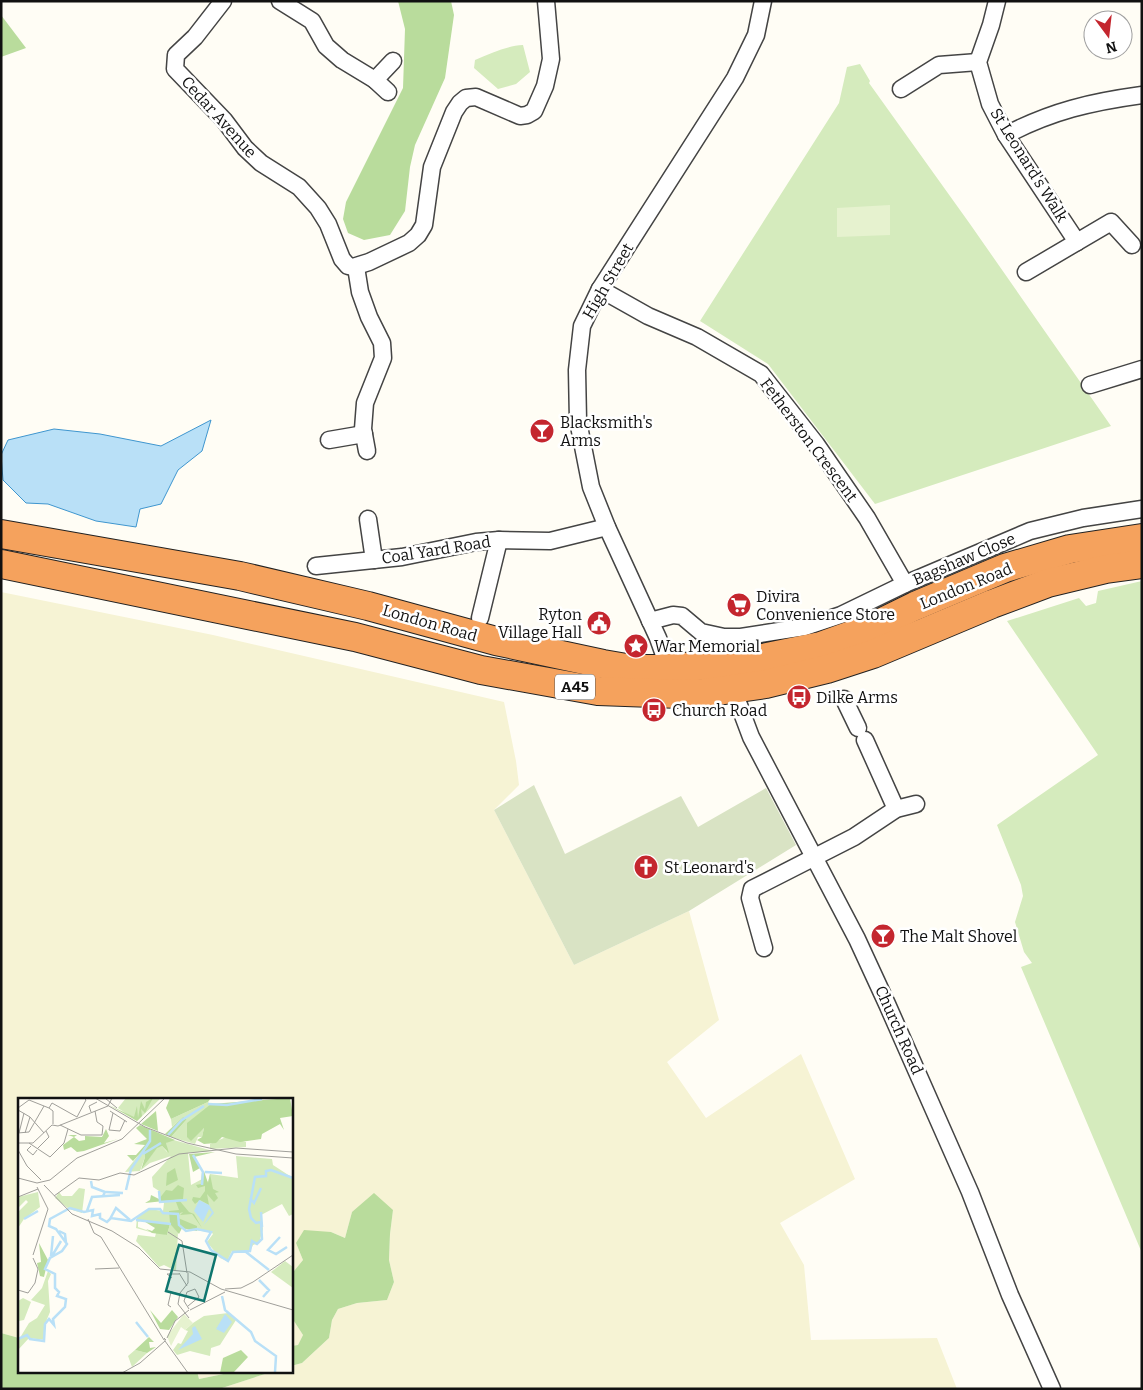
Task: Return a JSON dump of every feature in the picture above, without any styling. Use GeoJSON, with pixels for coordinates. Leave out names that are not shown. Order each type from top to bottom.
{"type":"FeatureCollection","features":[{"type":"Feature","properties":{"kind":"highway","name":"London Road"},"geometry":{"type":"LineString","coordinates":[[1,534],[240,576],[368,606],[496,641],[632,669],[700,667],[746,662],[822,646],[868,629],[1005,568],[1070,549],[1142,538]]}},
{"type":"Feature","properties":{"kind":"highway","name":"London Road"},"geometry":{"type":"LineString","coordinates":[[1,564],[355,637],[481,670],[598,691],[680,694],[733,689],[827,669],[872,654],[1048,583],[1106,569],[1142,564]]}},
{"type":"Feature","properties":{"kind":"street","name":"Cedar Avenue"},"geometry":{"type":"LineString","coordinates":[[223,1],[195,37],[176,55],[175,69],[224,120],[245,148],[261,163],[306,194],[328,224],[342,258],[348,266],[356,267]]}},
{"type":"Feature","properties":{"kind":"street"},"geometry":{"type":"LineString","coordinates":[[280,1],[312,21],[326,46],[342,60],[375,80],[388,92]]}},
{"type":"Feature","properties":{"kind":"street"},"geometry":{"type":"LineString","coordinates":[[368,451],[362,429],[365,403],[383,358],[382,343],[369,317],[360,292],[356,267],[408,243],[418,235],[424,225],[432,166],[454,112],[460,103],[466,98],[476,97],[520,116],[534,111],[545,86],[551,59],[546,1]]}},
{"type":"Feature","properties":{"kind":"street","name":"High Street"},"geometry":{"type":"LineString","coordinates":[[666,668],[663,652],[650,620],[607,527],[591,487],[578,421],[577,370],[582,326],[600,289],[735,78],[756,35],[763,1]]}},
{"type":"Feature","properties":{"kind":"street"},"geometry":{"type":"LineString","coordinates":[[901,89],[939,65],[978,62],[997,1]]}},
{"type":"Feature","properties":{"kind":"street"},"geometry":{"type":"LineString","coordinates":[[375,80],[394,61]]}},
{"type":"Feature","properties":{"kind":"street","name":"St Leonard's Walk"},"geometry":{"type":"LineString","coordinates":[[978,62],[990,104],[1006,135],[1077,242]]}},
{"type":"Feature","properties":{"kind":"street"},"geometry":{"type":"LineString","coordinates":[[1006,135],[1036,120],[1068,109],[1101,100],[1142,95]]}},
{"type":"Feature","properties":{"kind":"street"},"geometry":{"type":"LineString","coordinates":[[1026,272],[1111,222],[1132,245]]}},
{"type":"Feature","properties":{"kind":"street","name":"Fetherston Crescent"},"geometry":{"type":"LineString","coordinates":[[600,289],[648,316],[697,337],[762,374],[816,444],[862,511],[906,584]]}},
{"type":"Feature","properties":{"kind":"street"},"geometry":{"type":"LineString","coordinates":[[1090,385],[1142,369]]}},
{"type":"Feature","properties":{"kind":"street"},"geometry":{"type":"LineString","coordinates":[[329,440],[364,434]]}},
{"type":"Feature","properties":{"kind":"street","name":"Bagshaw Close"},"geometry":{"type":"LineString","coordinates":[[650,620],[673,615],[682,616],[702,632],[724,638],[805,627],[828,620],[1030,530],[1083,518],[1142,509]]}},
{"type":"Feature","properties":{"kind":"street","name":"Coal Yard Road"},"geometry":{"type":"LineString","coordinates":[[368,519],[374,560]]}},
{"type":"Feature","properties":{"kind":"street","name":"Coal Yard Road"},"geometry":{"type":"LineString","coordinates":[[316,566],[424,553],[476,542],[499,540],[550,541],[607,527]]}},
{"type":"Feature","properties":{"kind":"street","name":"Coal Yard Road"},"geometry":{"type":"LineString","coordinates":[[480,618],[499,540]]}},
{"type":"Feature","properties":{"kind":"street"},"geometry":{"type":"LineString","coordinates":[[700,667],[733,689]]}},
{"type":"Feature","properties":{"kind":"street","name":"Church Road"},"geometry":{"type":"LineString","coordinates":[[733,689],[751,737],[857,939],[891,1013],[970,1192],[1010,1296],[1052,1389]]}},
{"type":"Feature","properties":{"kind":"street"},"geometry":{"type":"LineString","coordinates":[[844,699],[896,809]]}},
{"type":"Feature","properties":{"kind":"street"},"geometry":{"type":"LineString","coordinates":[[764,948],[750,898],[752,889],[854,837],[896,809],[916,804]]}},
{"type":"Feature","properties":{"kind":"shaded area"},"geometry":{"type":"Polygon","coordinates":[[[1,592],[213,635],[504,702],[519,785],[494,810],[574,965],[689,911],[719,1020],[667,1062],[706,1118],[801,1054],[855,1179],[780,1223],[804,1265],[811,1340],[937,1338],[957,1389],[219,1389],[271,1372],[292,1372],[292,1366],[302,1363],[329,1338],[332,1320],[338,1309],[357,1303],[387,1300],[394,1282],[389,1260],[393,1210],[352,1212],[345,1238],[331,1232],[296,1243],[303,1260],[294,1271],[292,1282],[292,1098],[18,1098],[18,1338],[1,1333],[1,592]]]}},
{"type":"Feature","properties":{"kind":"shaded area"},"geometry":{"type":"Polygon","coordinates":[[[292,1318],[303,1335],[298,1345],[292,1346],[292,1318]]]}},
{"type":"Feature","properties":{"kind":"shaded area"},"geometry":{"type":"Polygon","coordinates":[[[197,1372],[233,1372],[199,1379],[197,1372]]]}},
{"type":"Feature","properties":{"kind":"green space"},"geometry":{"type":"Polygon","coordinates":[[[398,1],[451,1],[454,15],[445,78],[415,145],[410,167],[405,211],[390,235],[364,240],[348,233],[343,219],[346,202],[403,88],[405,29],[398,1]]]}},
{"type":"Feature","properties":{"kind":"green space"},"geometry":{"type":"Polygon","coordinates":[[[1,15],[26,48],[1,57],[1,15]]]}},
{"type":"Feature","properties":{"kind":"green space"},"geometry":{"type":"Polygon","coordinates":[[[523,45],[530,72],[516,84],[498,89],[474,68],[475,60],[505,48],[523,45]]]}},
{"type":"Feature","properties":{"kind":"green space"},"geometry":{"type":"Polygon","coordinates":[[[860,64],[870,81],[869,83],[1111,426],[875,504],[768,364],[700,321],[839,103],[847,67],[860,64]]]}},
{"type":"Feature","properties":{"kind":"green space"},"geometry":{"type":"Polygon","coordinates":[[[890,205],[890,235],[837,237],[837,208],[890,205]]]}},
{"type":"Feature","properties":{"kind":"green space"},"geometry":{"type":"Polygon","coordinates":[[[1142,581],[1142,1253],[1021,967],[1032,963],[1024,952],[1015,922],[1023,896],[1021,885],[997,825],[1098,755],[1007,621],[1079,598],[1086,606],[1096,603],[1098,591],[1142,581]]]}},
{"type":"Feature","properties":{"kind":"green space"},"geometry":{"type":"Polygon","coordinates":[[[534,785],[565,854],[681,796],[698,827],[766,788],[796,845],[689,911],[574,965],[494,810],[534,785]]]}},
{"type":"Feature","properties":{"kind":"green space"},"geometry":{"type":"Polygon","coordinates":[[[374,1193],[393,1210],[389,1260],[394,1282],[387,1300],[357,1303],[338,1309],[332,1320],[329,1338],[302,1363],[292,1366],[292,1346],[298,1345],[303,1335],[292,1318],[294,1271],[303,1260],[296,1243],[304,1230],[331,1232],[345,1238],[352,1212],[374,1193]]]}},
{"type":"Feature","properties":{"kind":"green space"},"geometry":{"type":"Polygon","coordinates":[[[1,1333],[18,1338],[18,1372],[197,1372],[199,1379],[233,1372],[271,1372],[219,1389],[1,1388],[1,1333]]]}},
{"type":"Feature","properties":{"kind":"water"},"geometry":{"type":"Polygon","coordinates":[[[211,420],[202,451],[178,470],[161,504],[140,509],[136,527],[96,521],[48,504],[26,503],[3,480],[1,455],[8,440],[54,429],[100,434],[161,446],[211,420]]]}},
{"type":"Feature","properties":{"kind":"place","name":"Blacksmith's Arms"},"geometry":{"type":"Point","coordinates":[542,431]}},
{"type":"Feature","properties":{"kind":"place","name":"Divira Convenience Store"},"geometry":{"type":"Point","coordinates":[739,605]}},
{"type":"Feature","properties":{"kind":"place","name":"Ryton Village Hall"},"geometry":{"type":"Point","coordinates":[599,623]}},
{"type":"Feature","properties":{"kind":"place","name":"War Memorial"},"geometry":{"type":"Point","coordinates":[636,646]}},
{"type":"Feature","properties":{"kind":"place","name":"Dilke Arms"},"geometry":{"type":"Point","coordinates":[799,697]}},
{"type":"Feature","properties":{"kind":"place","name":"Church Road"},"geometry":{"type":"Point","coordinates":[654,710]}},
{"type":"Feature","properties":{"kind":"place","name":"St Leonard's"},"geometry":{"type":"Point","coordinates":[646,867]}},
{"type":"Feature","properties":{"kind":"place","name":"The Malt Shovel"},"geometry":{"type":"Point","coordinates":[883,936]}}]}
